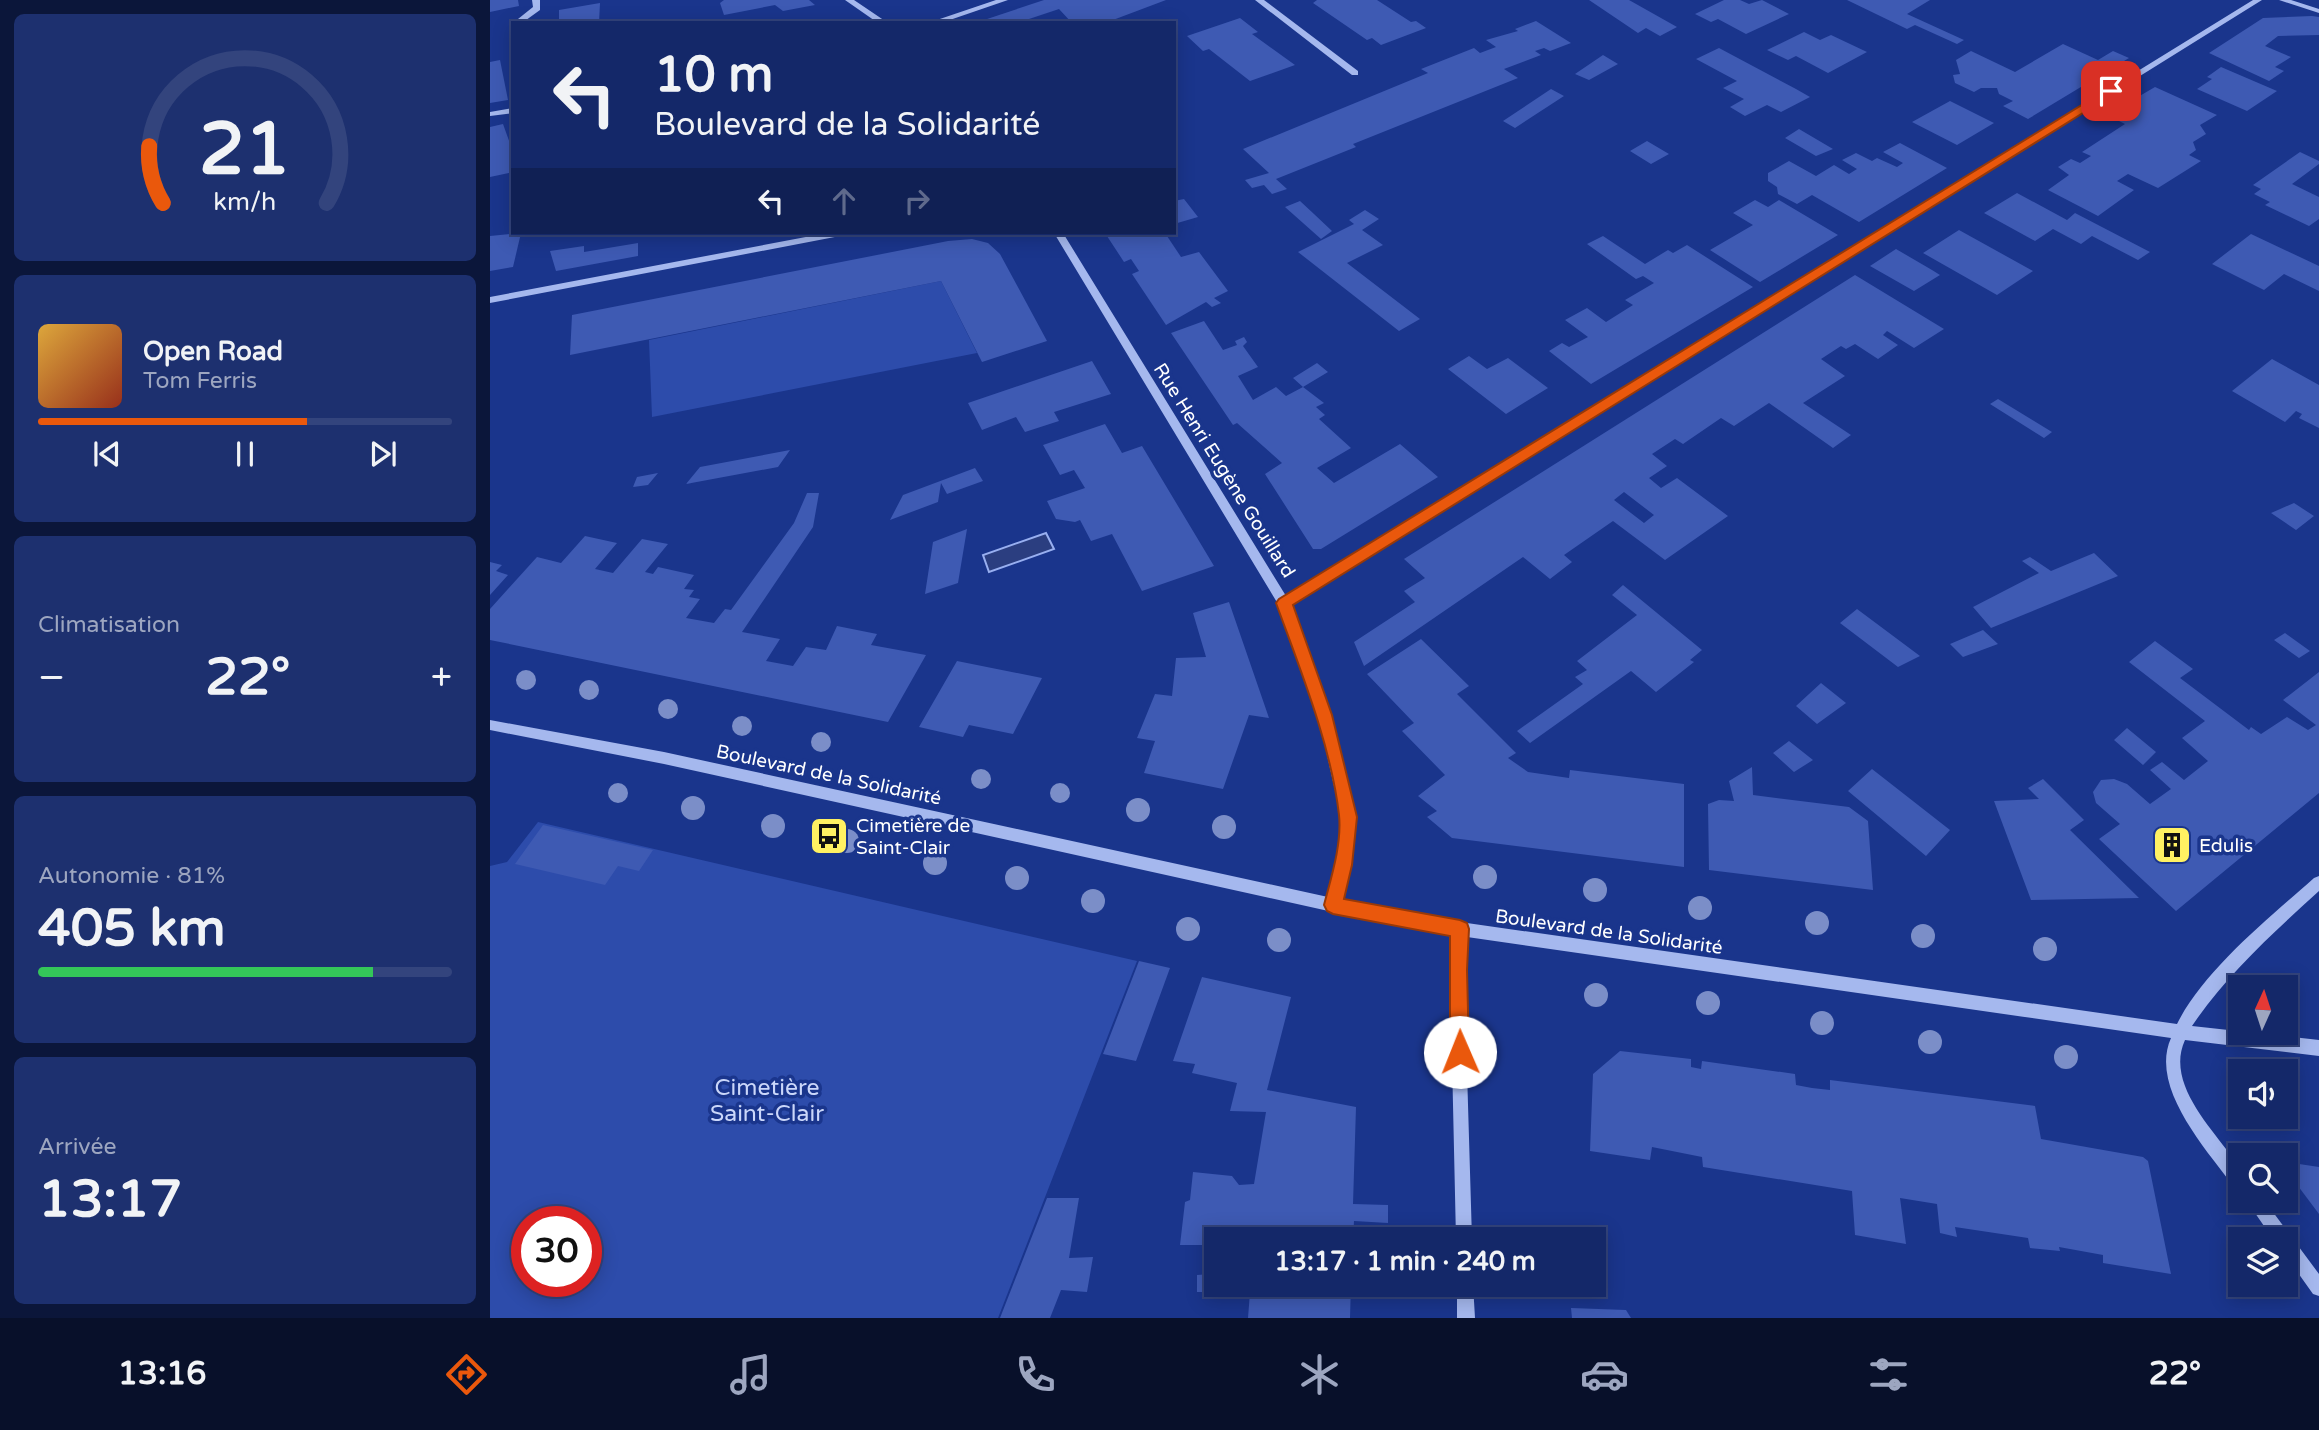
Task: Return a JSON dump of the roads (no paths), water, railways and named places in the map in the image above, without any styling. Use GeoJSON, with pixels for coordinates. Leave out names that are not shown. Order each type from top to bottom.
{"type":"FeatureCollection","features":[{"type":"Feature","properties":{"kind":"street"},"geometry":{"type":"LineString","coordinates":[[520,21],[537,8],[536,0]]}},
{"type":"Feature","properties":{"kind":"street"},"geometry":{"type":"LineString","coordinates":[[849,0],[881,21]]}},
{"type":"Feature","properties":{"kind":"street"},"geometry":{"type":"LineString","coordinates":[[938,21],[1004,0]]}},
{"type":"Feature","properties":{"kind":"street"},"geometry":{"type":"LineString","coordinates":[[1259,0],[1355,73]]}},
{"type":"Feature","properties":{"kind":"street"},"geometry":{"type":"LineString","coordinates":[[1284,603],[2258,0]]}},
{"type":"Feature","properties":{"kind":"street"},"geometry":{"type":"LineString","coordinates":[[2283,0],[2319,11]]}},
{"type":"Feature","properties":{"kind":"street"},"geometry":{"type":"LineString","coordinates":[[490,114],[511,110]]}},
{"type":"Feature","properties":{"kind":"street"},"geometry":{"type":"LineString","coordinates":[[490,300],[830,235]]}},
{"type":"Feature","properties":{"kind":"street","name":"Rue Henri Eugène Gouillard"},"geometry":{"type":"LineString","coordinates":[[1059,235],[1284,603],[1324,715],[1348,817],[1343,865],[1333,905]]}},
{"type":"Feature","properties":{"kind":"street","name":"Boulevard de la Solidarité"},"geometry":{"type":"LineString","coordinates":[[490,725],[664,758],[1333,905],[1460,929],[2180,1032],[2319,1048]]}},
{"type":"Feature","properties":{"kind":"street"},"geometry":{"type":"LineString","coordinates":[[2228,1165],[2192,1116],[2171,1066],[2180,1032],[2215,981],[2319,882]]}},
{"type":"Feature","properties":{"kind":"street"},"geometry":{"type":"LineString","coordinates":[[1460,929],[1457,970],[1464,1227]]}},
{"type":"Feature","properties":{"kind":"street"},"geometry":{"type":"LineString","coordinates":[[2298,1260],[2319,1288]]}},
{"type":"Feature","properties":{"kind":"street"},"geometry":{"type":"LineString","coordinates":[[1465,1297],[1466,1318]]}},
{"type":"Feature","properties":{"kind":"place","name":"Cimetière de Saint-Clair"},"geometry":{"type":"Point","coordinates":[829,836]}},
{"type":"Feature","properties":{"kind":"place","name":"Edulis"},"geometry":{"type":"Point","coordinates":[2172,845]}},
{"type":"Feature","properties":{"kind":"park label","name":"Cimetière Saint-Clair"},"geometry":{"type":"Point","coordinates":[767,1100]}}]}
